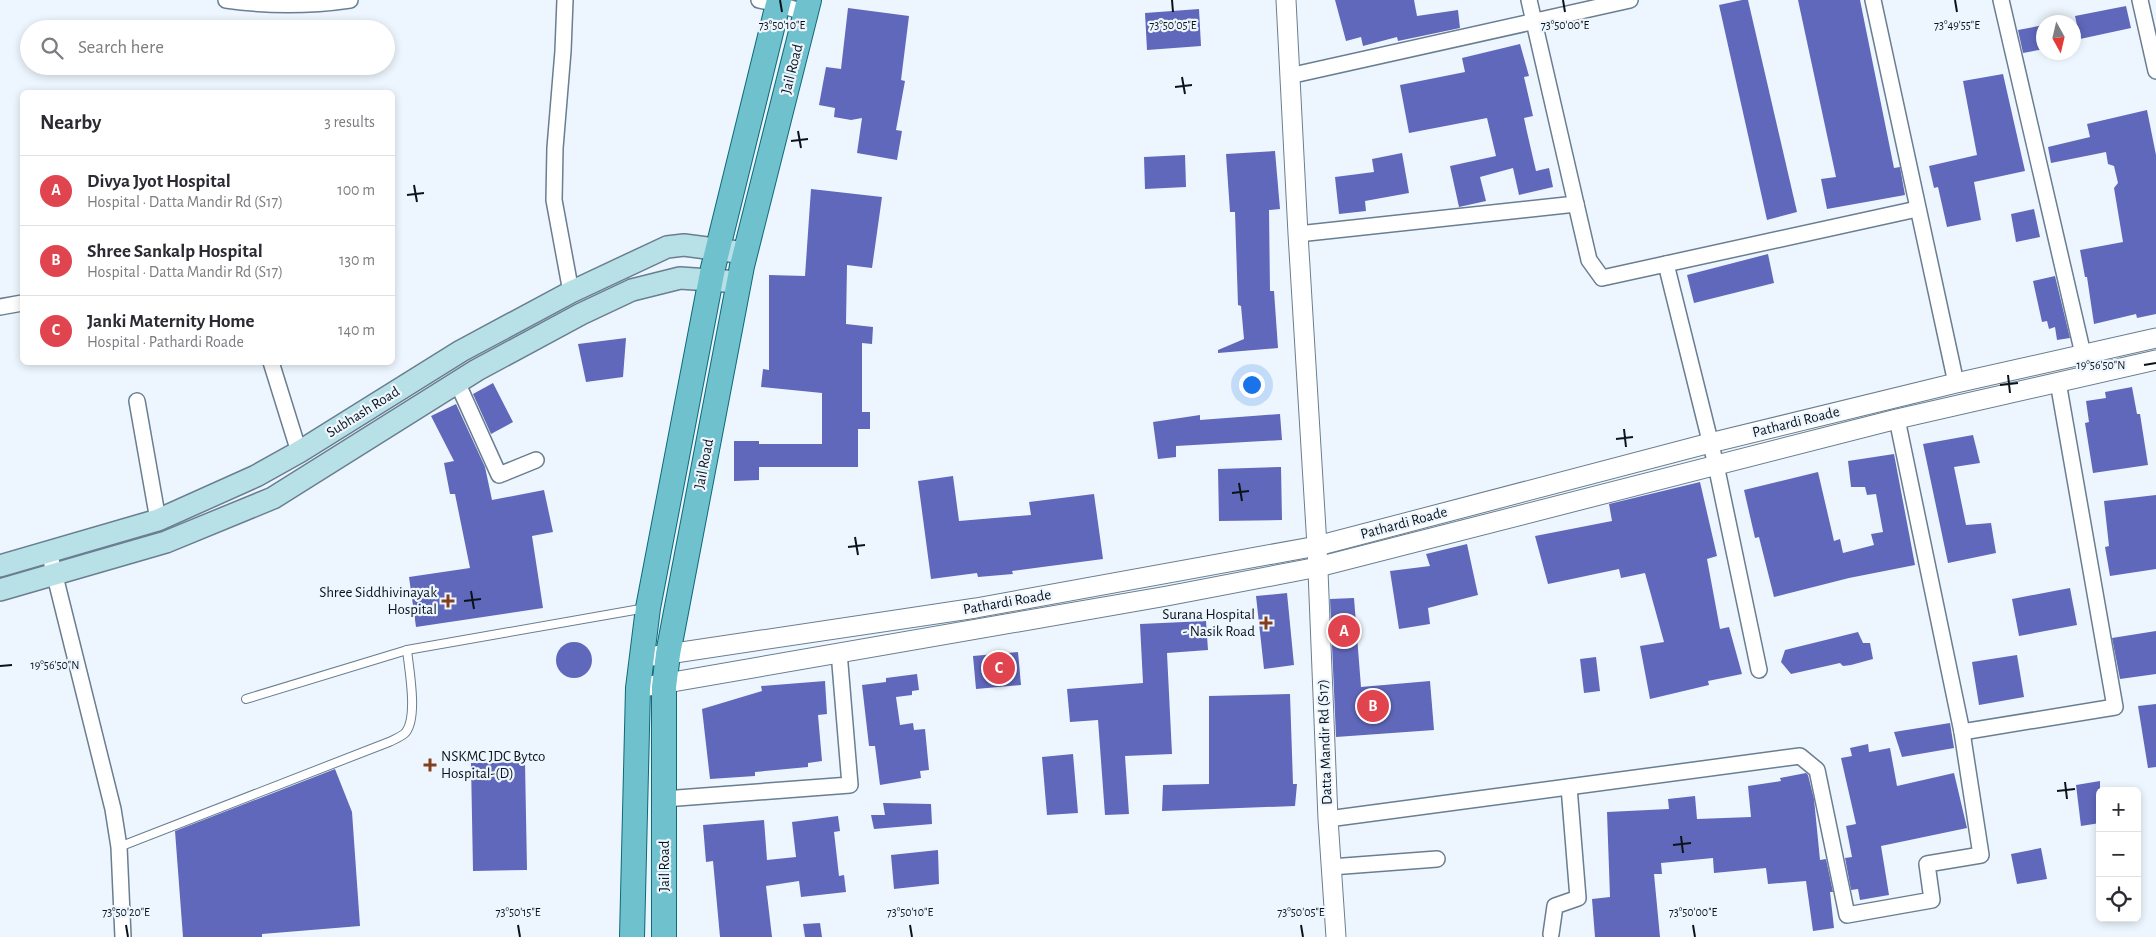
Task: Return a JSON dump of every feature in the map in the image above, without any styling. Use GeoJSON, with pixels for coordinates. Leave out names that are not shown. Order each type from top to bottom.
{"type":"FeatureCollection","features":[{"type":"Feature","properties":{"kind":"main road","name":"Jail Road"},"geometry":{"type":"LineString","coordinates":[[632,937],[638,688],[648,608],[717,250],[772,1]]}},
{"type":"Feature","properties":{"kind":"main road","name":"Jail Road"},"geometry":{"type":"LineString","coordinates":[[664,937],[665,683],[668,654],[745,253],[807,7]]}},
{"type":"Feature","properties":{"kind":"main road","name":"Subhash Road"},"geometry":{"type":"LineString","coordinates":[[0,566],[158,520],[256,476],[299,452],[461,351],[571,292],[667,248],[684,245],[745,253]]}},
{"type":"Feature","properties":{"kind":"main road","name":"Subhash Road"},"geometry":{"type":"LineString","coordinates":[[0,590],[166,542],[273,498],[477,370],[581,314],[632,290],[680,278],[739,282]]}},
{"type":"Feature","properties":{"kind":"street"},"geometry":{"type":"LineString","coordinates":[[226,0],[249,4],[296,4],[350,0]]}},
{"type":"Feature","properties":{"kind":"street"},"geometry":{"type":"LineString","coordinates":[[565,0],[555,148],[554,200],[571,292]]}},
{"type":"Feature","properties":{"kind":"street","name":"Datta Mandir Rd (S17)"},"geometry":{"type":"LineString","coordinates":[[1286,0],[1317,546],[1328,819],[1336,937]]}},
{"type":"Feature","properties":{"kind":"street"},"geometry":{"type":"LineString","coordinates":[[1529,0],[1589,260],[1602,278],[1917,210]]}},
{"type":"Feature","properties":{"kind":"street"},"geometry":{"type":"LineString","coordinates":[[1289,76],[1630,0]]}},
{"type":"Feature","properties":{"kind":"street"},"geometry":{"type":"LineString","coordinates":[[1873,0],[1956,383]]}},
{"type":"Feature","properties":{"kind":"street"},"geometry":{"type":"LineString","coordinates":[[2001,0],[2084,354]]}},
{"type":"Feature","properties":{"kind":"street"},"geometry":{"type":"LineString","coordinates":[[2140,0],[2156,71]]}},
{"type":"Feature","properties":{"kind":"street"},"geometry":{"type":"LineString","coordinates":[[772,1],[807,7]]}},
{"type":"Feature","properties":{"kind":"street"},"geometry":{"type":"LineString","coordinates":[[1298,234],[1576,204]]}},
{"type":"Feature","properties":{"kind":"street"},"geometry":{"type":"LineString","coordinates":[[1666,264],[1716,465],[1759,670]]}},
{"type":"Feature","properties":{"kind":"street"},"geometry":{"type":"LineString","coordinates":[[0,307],[20,303]]}},
{"type":"Feature","properties":{"kind":"street","name":"Pathardi Roade"},"geometry":{"type":"LineString","coordinates":[[641,658],[976,608],[1317,546],[1710,443],[1956,383],[2156,338]]}},
{"type":"Feature","properties":{"kind":"street"},"geometry":{"type":"LineString","coordinates":[[638,688],[1158,598],[1318,567],[1897,419],[2156,360]]}},
{"type":"Feature","properties":{"kind":"street"},"geometry":{"type":"LineString","coordinates":[[272,365],[299,452]]}},
{"type":"Feature","properties":{"kind":"street"},"geometry":{"type":"LineString","coordinates":[[457,382],[499,475],[536,460]]}},
{"type":"Feature","properties":{"kind":"street"},"geometry":{"type":"LineString","coordinates":[[1962,732],[2115,707],[2058,382]]}},
{"type":"Feature","properties":{"kind":"street"},"geometry":{"type":"LineString","coordinates":[[137,401],[158,520]]}},
{"type":"Feature","properties":{"kind":"street"},"geometry":{"type":"LineString","coordinates":[[1328,819],[1800,756],[1817,770],[1847,915],[1932,900],[1927,864],[1981,855],[1962,732],[1897,419]]}},
{"type":"Feature","properties":{"kind":"street"},"geometry":{"type":"LineString","coordinates":[[49,552],[113,809],[119,847],[123,937]]}},
{"type":"Feature","properties":{"kind":"street"},"geometry":{"type":"LineString","coordinates":[[664,799],[850,785],[839,652]]}},
{"type":"Feature","properties":{"kind":"street"},"geometry":{"type":"LineString","coordinates":[[1551,934],[1555,906],[1578,898],[1569,787]]}},
{"type":"Feature","properties":{"kind":"street"},"geometry":{"type":"LineString","coordinates":[[1331,867],[1437,860]]}},
{"type":"Feature","properties":{"kind":"lane"},"geometry":{"type":"LineString","coordinates":[[246,699],[407,650],[648,608]]}},
{"type":"Feature","properties":{"kind":"lane"},"geometry":{"type":"LineString","coordinates":[[119,847],[389,742],[405,733],[412,722],[407,650]]}},
{"type":"Feature","properties":{"kind":"building"},"geometry":{"type":"Polygon","coordinates":[[[1335,0],[1414,0],[1417,16],[1458,10],[1460,28],[1398,41],[1397,37],[1363,46],[1361,37],[1346,41],[1335,0]]]}},
{"type":"Feature","properties":{"kind":"building"},"geometry":{"type":"Polygon","coordinates":[[[1748,0],[1797,212],[1767,220],[1719,5],[1748,0]]]}},
{"type":"Feature","properties":{"kind":"building"},"geometry":{"type":"Polygon","coordinates":[[[1798,0],[1860,0],[1894,168],[1900,167],[1905,195],[1827,209],[1821,179],[1836,177],[1798,0]]]}},
{"type":"Feature","properties":{"kind":"building"},"geometry":{"type":"Polygon","coordinates":[[[2126,6],[2131,28],[2081,39],[2080,15],[2126,6]]]}},
{"type":"Feature","properties":{"kind":"building"},"geometry":{"type":"Polygon","coordinates":[[[848,8],[909,16],[901,80],[905,81],[896,130],[902,131],[897,160],[857,153],[862,118],[851,120],[834,117],[835,108],[819,105],[826,67],[841,69],[848,8]]]}},
{"type":"Feature","properties":{"kind":"building"},"geometry":{"type":"Polygon","coordinates":[[[1199,9],[1201,46],[1147,50],[1145,13],[1199,9]]]}},
{"type":"Feature","properties":{"kind":"building"},"geometry":{"type":"Polygon","coordinates":[[[2036,27],[2036,51],[2023,53],[2018,30],[2036,27]]]}},
{"type":"Feature","properties":{"kind":"building"},"geometry":{"type":"Polygon","coordinates":[[[1520,44],[1529,76],[1524,77],[1533,116],[1524,118],[1536,171],[1549,168],[1553,187],[1519,195],[1513,168],[1480,177],[1486,201],[1459,207],[1450,166],[1496,156],[1487,118],[1409,133],[1400,85],[1465,72],[1462,58],[1520,44]]]}},
{"type":"Feature","properties":{"kind":"building"},"geometry":{"type":"Polygon","coordinates":[[[2003,74],[2025,171],[1974,182],[1981,220],[1947,227],[1938,187],[1934,188],[1929,166],[1977,155],[1963,81],[2003,74]]]}},
{"type":"Feature","properties":{"kind":"building"},"geometry":{"type":"Polygon","coordinates":[[[2147,110],[2156,155],[2156,314],[2137,318],[2136,314],[2094,324],[2087,277],[2085,277],[2080,250],[2123,242],[2114,188],[2118,183],[2114,166],[2108,164],[2106,152],[2051,163],[2048,147],[2090,137],[2087,124],[2147,110]]]}},
{"type":"Feature","properties":{"kind":"building"},"geometry":{"type":"Polygon","coordinates":[[[1275,151],[1280,209],[1269,210],[1270,291],[1274,291],[1278,348],[1218,353],[1218,350],[1244,339],[1241,306],[1238,305],[1235,212],[1230,212],[1226,154],[1275,151]]]}},
{"type":"Feature","properties":{"kind":"building"},"geometry":{"type":"Polygon","coordinates":[[[1402,153],[1409,193],[1365,201],[1366,211],[1339,214],[1335,177],[1374,172],[1372,159],[1402,153]]]}},
{"type":"Feature","properties":{"kind":"building"},"geometry":{"type":"Polygon","coordinates":[[[1185,155],[1186,187],[1145,189],[1144,157],[1185,155]]]}},
{"type":"Feature","properties":{"kind":"building"},"geometry":{"type":"Polygon","coordinates":[[[811,189],[882,197],[872,268],[847,265],[846,324],[873,327],[872,344],[862,343],[862,412],[870,412],[870,429],[858,429],[858,467],[759,467],[759,480],[734,481],[734,441],[759,441],[759,444],[822,444],[822,393],[761,387],[763,369],[769,370],[769,275],[805,276],[811,189]]]}},
{"type":"Feature","properties":{"kind":"building"},"geometry":{"type":"Polygon","coordinates":[[[2034,209],[2040,237],[2016,242],[2011,214],[2034,209]]]}},
{"type":"Feature","properties":{"kind":"building"},"geometry":{"type":"Polygon","coordinates":[[[1768,254],[1774,283],[1694,303],[1687,275],[1768,254]]]}},
{"type":"Feature","properties":{"kind":"building"},"geometry":{"type":"Polygon","coordinates":[[[2055,276],[2070,338],[2057,340],[2055,327],[2049,329],[2047,321],[2042,322],[2033,281],[2055,276]]]}},
{"type":"Feature","properties":{"kind":"building"},"geometry":{"type":"Polygon","coordinates":[[[626,338],[623,377],[586,382],[578,344],[626,338]]]}},
{"type":"Feature","properties":{"kind":"building"},"geometry":{"type":"Polygon","coordinates":[[[493,383],[513,422],[491,434],[473,394],[493,383]]]}},
{"type":"Feature","properties":{"kind":"building"},"geometry":{"type":"Polygon","coordinates":[[[2132,387],[2137,414],[2140,414],[2148,465],[2093,473],[2085,423],[2089,422],[2086,401],[2106,398],[2105,392],[2132,387]]]}},
{"type":"Feature","properties":{"kind":"building"},"geometry":{"type":"Polygon","coordinates":[[[456,404],[485,467],[492,500],[544,490],[553,532],[532,536],[543,608],[416,627],[409,577],[470,568],[455,494],[450,494],[444,463],[454,461],[431,416],[456,404]]]}},
{"type":"Feature","properties":{"kind":"building"},"geometry":{"type":"Polygon","coordinates":[[[1280,414],[1282,440],[1176,446],[1176,457],[1158,459],[1153,422],[1200,415],[1200,420],[1280,414]]]}},
{"type":"Feature","properties":{"kind":"building"},"geometry":{"type":"Polygon","coordinates":[[[1973,435],[1980,463],[1954,467],[1966,525],[1991,523],[1996,553],[1948,563],[1923,444],[1973,435]]]}},
{"type":"Feature","properties":{"kind":"building"},"geometry":{"type":"Polygon","coordinates":[[[1894,454],[1915,565],[1849,578],[1774,597],[1759,537],[1755,538],[1744,490],[1818,472],[1834,541],[1840,539],[1843,553],[1874,545],[1871,534],[1883,532],[1876,494],[1867,495],[1865,487],[1851,487],[1848,461],[1894,454]]]}},
{"type":"Feature","properties":{"kind":"building"},"geometry":{"type":"Polygon","coordinates":[[[1281,467],[1282,520],[1219,521],[1218,469],[1281,467]]]}},
{"type":"Feature","properties":{"kind":"building"},"geometry":{"type":"Polygon","coordinates":[[[953,476],[959,521],[1031,515],[1029,502],[1094,494],[1103,559],[1012,571],[1013,574],[978,577],[977,573],[931,579],[918,481],[953,476]]]}},
{"type":"Feature","properties":{"kind":"building"},"geometry":{"type":"Polygon","coordinates":[[[1700,482],[1717,556],[1707,559],[1720,629],[1729,627],[1742,674],[1708,681],[1709,685],[1650,699],[1640,646],[1664,642],[1645,573],[1621,578],[1619,569],[1548,584],[1535,536],[1612,521],[1609,504],[1700,482]]]}},
{"type":"Feature","properties":{"kind":"building"},"geometry":{"type":"Polygon","coordinates":[[[2156,495],[2156,569],[2110,576],[2105,547],[2109,546],[2104,501],[2156,495]]]}},
{"type":"Feature","properties":{"kind":"building"},"geometry":{"type":"Polygon","coordinates":[[[1467,544],[1478,595],[1428,608],[1430,624],[1399,629],[1390,571],[1430,566],[1426,554],[1467,544]]]}},
{"type":"Feature","properties":{"kind":"building"},"geometry":{"type":"Polygon","coordinates":[[[2070,588],[2077,625],[2019,636],[2012,599],[2070,588]]]}},
{"type":"Feature","properties":{"kind":"building"},"geometry":{"type":"Polygon","coordinates":[[[1287,593],[1294,665],[1264,669],[1256,596],[1287,593]]]}},
{"type":"Feature","properties":{"kind":"building"},"geometry":{"type":"Polygon","coordinates":[[[1354,598],[1361,687],[1430,681],[1434,730],[1336,737],[1330,599],[1354,598]]]}},
{"type":"Feature","properties":{"kind":"building"},"geometry":{"type":"Polygon","coordinates":[[[1206,621],[1208,650],[1167,653],[1172,754],[1125,756],[1129,814],[1105,815],[1098,720],[1070,722],[1067,689],[1143,683],[1140,624],[1206,621]]]}},
{"type":"Feature","properties":{"kind":"building"},"geometry":{"type":"Polygon","coordinates":[[[2156,631],[2156,674],[2120,679],[2112,638],[2156,631]]]}},
{"type":"Feature","properties":{"kind":"building"},"geometry":{"type":"Polygon","coordinates":[[[1858,632],[1863,643],[1870,643],[1873,659],[1843,666],[1840,663],[1791,674],[1781,662],[1785,650],[1858,632]]]}},
{"type":"Feature","properties":{"kind":"building"},"geometry":{"type":"Polygon","coordinates":[[[574,642],[581,643],[587,647],[591,653],[591,667],[587,673],[581,677],[574,678],[567,677],[561,673],[557,667],[556,660],[557,653],[561,647],[567,643],[574,642]]]}},
{"type":"Feature","properties":{"kind":"building"},"geometry":{"type":"Polygon","coordinates":[[[1018,652],[1021,685],[976,689],[973,656],[1018,652]]]}},
{"type":"Feature","properties":{"kind":"building"},"geometry":{"type":"Polygon","coordinates":[[[2017,655],[2024,697],[1979,705],[1972,662],[2017,655]]]}},
{"type":"Feature","properties":{"kind":"building"},"geometry":{"type":"Polygon","coordinates":[[[1596,657],[1600,691],[1584,693],[1580,659],[1596,657]]]}},
{"type":"Feature","properties":{"kind":"building"},"geometry":{"type":"Polygon","coordinates":[[[917,674],[919,690],[912,691],[912,695],[896,697],[900,725],[913,723],[914,730],[925,729],[929,770],[920,771],[921,778],[880,785],[875,746],[869,746],[862,685],[886,682],[886,678],[917,674]]]}},
{"type":"Feature","properties":{"kind":"building"},"geometry":{"type":"Polygon","coordinates":[[[825,681],[827,714],[818,715],[822,761],[808,763],[808,767],[755,772],[755,776],[710,779],[702,709],[762,691],[761,686],[825,681]]]}},
{"type":"Feature","properties":{"kind":"building"},"geometry":{"type":"Polygon","coordinates":[[[1290,694],[1293,784],[1297,784],[1295,806],[1162,811],[1163,785],[1209,784],[1209,696],[1290,694]]]}},
{"type":"Feature","properties":{"kind":"building"},"geometry":{"type":"Polygon","coordinates":[[[2156,704],[2156,767],[2148,768],[2138,706],[2156,704]]]}},
{"type":"Feature","properties":{"kind":"building"},"geometry":{"type":"Polygon","coordinates":[[[1950,723],[1954,748],[1902,757],[1894,732],[1950,723]]]}},
{"type":"Feature","properties":{"kind":"building"},"geometry":{"type":"Polygon","coordinates":[[[1868,744],[1869,752],[1890,748],[1897,786],[1954,773],[1967,828],[1881,846],[1889,895],[1860,900],[1858,889],[1851,890],[1845,858],[1852,857],[1846,826],[1856,824],[1841,758],[1852,756],[1850,748],[1868,744]]]}},
{"type":"Feature","properties":{"kind":"building"},"geometry":{"type":"Polygon","coordinates":[[[1073,754],[1078,813],[1047,815],[1042,757],[1073,754]]]}},
{"type":"Feature","properties":{"kind":"building"},"geometry":{"type":"Polygon","coordinates":[[[525,762],[527,870],[473,871],[471,763],[525,762]]]}},
{"type":"Feature","properties":{"kind":"building"},"geometry":{"type":"Polygon","coordinates":[[[335,769],[352,812],[360,926],[262,934],[262,937],[183,937],[175,831],[335,769]]]}},
{"type":"Feature","properties":{"kind":"building"},"geometry":{"type":"Polygon","coordinates":[[[1806,773],[1814,799],[1820,860],[1826,859],[1833,892],[1830,892],[1834,928],[1813,931],[1806,881],[1768,884],[1766,868],[1714,873],[1713,858],[1661,863],[1662,874],[1654,874],[1660,937],[1595,937],[1592,899],[1610,897],[1607,812],[1669,809],[1668,799],[1695,796],[1697,819],[1751,817],[1748,786],[1781,781],[1780,778],[1806,773]]]}},
{"type":"Feature","properties":{"kind":"building"},"geometry":{"type":"Polygon","coordinates":[[[2100,781],[2100,787],[2096,787],[2096,824],[2081,826],[2076,785],[2100,781]]]}},
{"type":"Feature","properties":{"kind":"building"},"geometry":{"type":"Polygon","coordinates":[[[883,803],[931,804],[932,824],[874,829],[871,815],[885,815],[883,803]]]}},
{"type":"Feature","properties":{"kind":"building"},"geometry":{"type":"Polygon","coordinates":[[[838,816],[840,831],[834,832],[839,876],[844,875],[846,892],[801,897],[799,881],[766,886],[772,937],[720,937],[713,861],[706,862],[703,825],[764,820],[767,860],[796,857],[792,822],[838,816]]]}},
{"type":"Feature","properties":{"kind":"building"},"geometry":{"type":"Polygon","coordinates":[[[2041,848],[2047,879],[2017,884],[2011,854],[2041,848]]]}},
{"type":"Feature","properties":{"kind":"building"},"geometry":{"type":"Polygon","coordinates":[[[938,850],[939,884],[894,889],[891,855],[938,850]]]}},
{"type":"Feature","properties":{"kind":"building"},"geometry":{"type":"Polygon","coordinates":[[[820,923],[822,937],[805,937],[803,924],[820,923]]]}},
{"type":"Feature","properties":{"kind":"place","name":"Shree Siddhivinayak Hospital"},"geometry":{"type":"Point","coordinates":[448,601]}},
{"type":"Feature","properties":{"kind":"place","name":"Surana Hospital - Nasik Road"},"geometry":{"type":"Point","coordinates":[1266,623]}},
{"type":"Feature","properties":{"kind":"place","name":"Divya Jyot Hospital"},"geometry":{"type":"Point","coordinates":[1344,631]}},
{"type":"Feature","properties":{"kind":"place","name":"Janki Maternity Home"},"geometry":{"type":"Point","coordinates":[999,668]}},
{"type":"Feature","properties":{"kind":"place","name":"Shree Sankalp Hospital"},"geometry":{"type":"Point","coordinates":[1373,706]}},
{"type":"Feature","properties":{"kind":"place","name":"NSKMC JDC Bytco Hospital-(D)"},"geometry":{"type":"Point","coordinates":[430,765]}}]}
